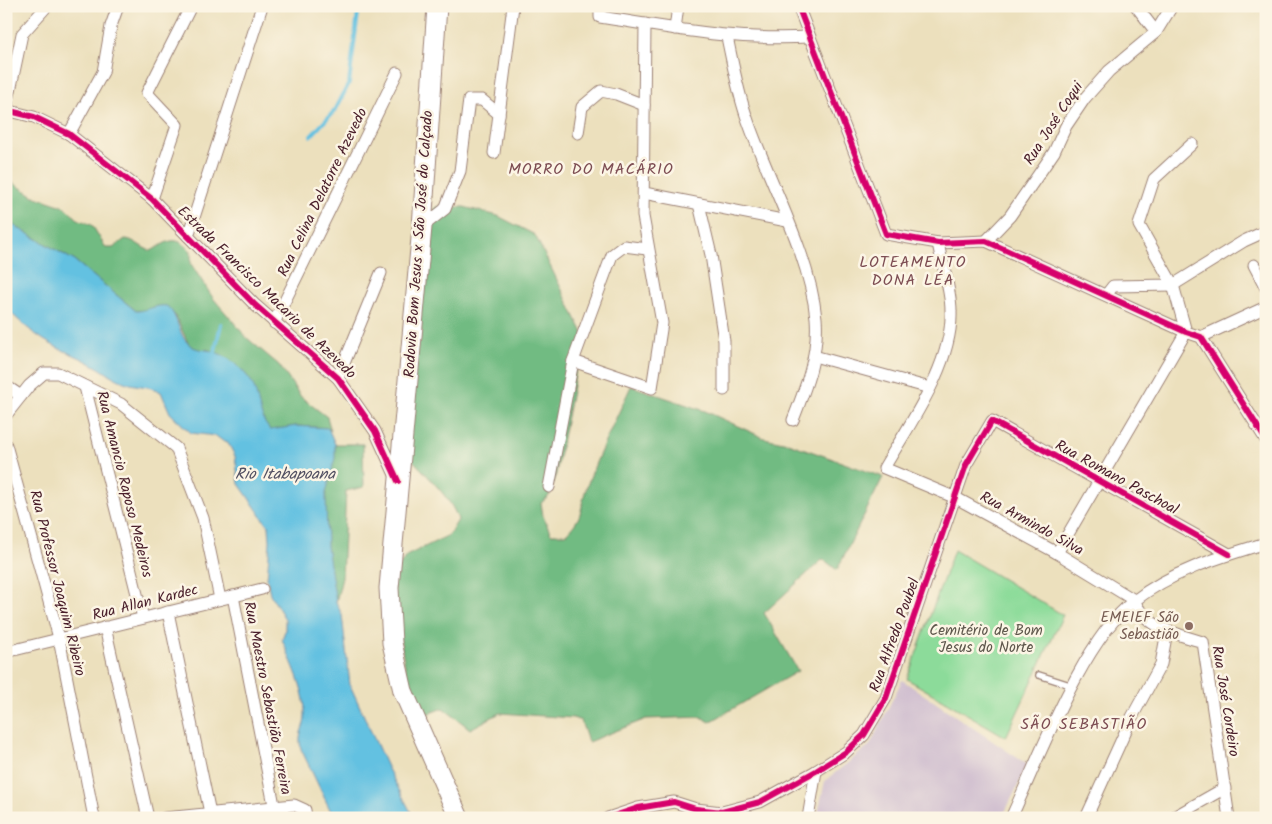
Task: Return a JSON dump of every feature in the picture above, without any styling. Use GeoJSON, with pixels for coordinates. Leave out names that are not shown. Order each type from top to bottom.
{"type":"FeatureCollection","features":[{"type":"Feature","properties":{"kind":"main road","name":"Rodovia Bom Jesus x São José do Calçado"},"geometry":{"type":"LineString","coordinates":[[437,6],[422,227],[389,588],[392,643],[403,691],[459,818]]}},
{"type":"Feature","properties":{"kind":"street"},"geometry":{"type":"LineString","coordinates":[[6,110],[22,34],[47,6]]}},
{"type":"Feature","properties":{"kind":"street"},"geometry":{"type":"LineString","coordinates":[[69,134],[103,72],[111,26],[118,6]]}},
{"type":"Feature","properties":{"kind":"street"},"geometry":{"type":"LineString","coordinates":[[152,199],[177,125],[147,93],[191,6]]}},
{"type":"Feature","properties":{"kind":"street"},"geometry":{"type":"LineString","coordinates":[[188,236],[262,6]]}},
{"type":"Feature","properties":{"kind":"street"},"geometry":{"type":"LineString","coordinates":[[494,153],[513,6]]}},
{"type":"Feature","properties":{"kind":"street"},"geometry":{"type":"LineString","coordinates":[[675,29],[678,6]]}},
{"type":"Feature","properties":{"kind":"street"},"geometry":{"type":"LineString","coordinates":[[798,6],[808,37],[886,234],[938,243],[986,241],[1186,332],[1201,337],[1266,440]]}},
{"type":"Feature","properties":{"kind":"street"},"geometry":{"type":"LineString","coordinates":[[1136,6],[1156,32]]}},
{"type":"Feature","properties":{"kind":"street","name":"Rua José Coqui"},"geometry":{"type":"LineString","coordinates":[[986,241],[1010,216],[1054,152],[1066,126],[1085,98],[1109,71],[1156,32],[1172,6]]}},
{"type":"Feature","properties":{"kind":"street"},"geometry":{"type":"LineString","coordinates":[[600,12],[645,24],[727,37],[774,39],[808,37]]}},
{"type":"Feature","properties":{"kind":"street"},"geometry":{"type":"LineString","coordinates":[[573,360],[652,388],[662,323],[647,250],[643,216],[645,24]]}},
{"type":"Feature","properties":{"kind":"street"},"geometry":{"type":"LineString","coordinates":[[727,37],[748,120],[810,282],[816,319],[814,356],[809,380],[793,420]]}},
{"type":"Feature","properties":{"kind":"street","name":"Rua Celina Delatorre Azevedo"},"geometry":{"type":"LineString","coordinates":[[274,323],[397,73]]}},
{"type":"Feature","properties":{"kind":"street"},"geometry":{"type":"LineString","coordinates":[[578,133],[582,106],[601,91],[616,94],[644,105]]}},
{"type":"Feature","properties":{"kind":"street"},"geometry":{"type":"LineString","coordinates":[[422,227],[445,209],[460,171],[469,100],[482,100],[499,114]]}},
{"type":"Feature","properties":{"kind":"street","name":"Estrada Francisco Macario de Azevedo"},"geometry":{"type":"LineString","coordinates":[[6,110],[34,116],[69,134],[152,199],[274,323],[338,378],[375,431],[398,481]]}},
{"type":"Feature","properties":{"kind":"street"},"geometry":{"type":"LineString","coordinates":[[1058,553],[1186,332],[1173,285],[1139,225],[1154,179],[1192,144]]}},
{"type":"Feature","properties":{"kind":"street"},"geometry":{"type":"LineString","coordinates":[[644,194],[788,221]]}},
{"type":"Feature","properties":{"kind":"street"},"geometry":{"type":"LineString","coordinates":[[699,204],[711,255],[724,341],[724,390]]}},
{"type":"Feature","properties":{"kind":"street"},"geometry":{"type":"LineString","coordinates":[[1106,295],[1113,286],[1173,285],[1244,241],[1266,230]]}},
{"type":"Feature","properties":{"kind":"street"},"geometry":{"type":"LineString","coordinates":[[814,356],[930,388],[949,339],[951,310],[938,243]]}},
{"type":"Feature","properties":{"kind":"street"},"geometry":{"type":"LineString","coordinates":[[549,487],[573,360],[612,255],[624,246],[647,250]]}},
{"type":"Feature","properties":{"kind":"street"},"geometry":{"type":"LineString","coordinates":[[1254,265],[1266,288]]}},
{"type":"Feature","properties":{"kind":"street"},"geometry":{"type":"LineString","coordinates":[[338,378],[381,273]]}},
{"type":"Feature","properties":{"kind":"street"},"geometry":{"type":"LineString","coordinates":[[1201,337],[1266,307]]}},
{"type":"Feature","properties":{"kind":"street"},"geometry":{"type":"LineString","coordinates":[[6,415],[21,396],[44,373],[58,373],[121,404],[176,448],[203,518],[220,599]]}},
{"type":"Feature","properties":{"kind":"street"},"geometry":{"type":"LineString","coordinates":[[6,386],[21,396]]}},
{"type":"Feature","properties":{"kind":"street","name":"Rua Amancio Raposo Medeiros"},"geometry":{"type":"LineString","coordinates":[[85,387],[143,618]]}},
{"type":"Feature","properties":{"kind":"street","name":"Rua Armindo Silva"},"geometry":{"type":"LineString","coordinates":[[930,388],[884,468],[956,498],[1058,553],[1134,600]]}},
{"type":"Feature","properties":{"kind":"street","name":"Rua Romano Paschoal"},"geometry":{"type":"LineString","coordinates":[[992,421],[1229,554]]}},
{"type":"Feature","properties":{"kind":"street","name":"Rua Alfredo Poubel"},"geometry":{"type":"LineString","coordinates":[[608,818],[638,808],[674,802],[721,815],[760,802],[816,771],[846,752],[864,735],[886,698],[966,466],[992,421]]}},
{"type":"Feature","properties":{"kind":"street","name":"Rua Professor Joaquim Ribeiro"},"geometry":{"type":"LineString","coordinates":[[6,445],[59,638],[94,818]]}},
{"type":"Feature","properties":{"kind":"street"},"geometry":{"type":"LineString","coordinates":[[1011,818],[1073,686],[1097,643],[1119,615],[1134,600],[1188,569],[1229,554],[1266,544]]}},
{"type":"Feature","properties":{"kind":"street","name":"Rua Allan Kardec"},"geometry":{"type":"LineString","coordinates":[[6,652],[262,589]]}},
{"type":"Feature","properties":{"kind":"street","name":"Rua Maestro Sebastião Ferreira"},"geometry":{"type":"LineString","coordinates":[[233,596],[274,805]]}},
{"type":"Feature","properties":{"kind":"street","name":"Rua José Cordeiro"},"geometry":{"type":"LineString","coordinates":[[1134,600],[1138,612],[1156,626],[1203,642],[1229,818]]}},
{"type":"Feature","properties":{"kind":"street"},"geometry":{"type":"LineString","coordinates":[[168,612],[210,812]]}},
{"type":"Feature","properties":{"kind":"street"},"geometry":{"type":"LineString","coordinates":[[105,627],[148,818]]}},
{"type":"Feature","properties":{"kind":"street"},"geometry":{"type":"LineString","coordinates":[[1086,818],[1132,717],[1161,664],[1168,631]]}},
{"type":"Feature","properties":{"kind":"street"},"geometry":{"type":"LineString","coordinates":[[808,818],[816,771]]}},
{"type":"Feature","properties":{"kind":"street"},"geometry":{"type":"LineString","coordinates":[[1172,818],[1225,788]]}},
{"type":"Feature","properties":{"kind":"street"},"geometry":{"type":"LineString","coordinates":[[165,818],[274,805],[294,805],[306,814]]}},
{"type":"Feature","properties":{"kind":"lane"},"geometry":{"type":"LineString","coordinates":[[1040,675],[1073,686]]}},
{"type":"Feature","properties":{"kind":"shaded area"},"geometry":{"type":"Polygon","coordinates":[[[902,680],[1028,765],[1002,818],[817,818],[825,781],[870,745],[902,680]]]}},
{"type":"Feature","properties":{"kind":"green space"},"geometry":{"type":"Polygon","coordinates":[[[6,179],[36,197],[63,206],[78,219],[92,225],[106,248],[113,248],[125,239],[131,240],[151,251],[167,242],[181,242],[191,251],[191,264],[213,298],[247,338],[279,365],[301,397],[327,417],[331,431],[328,428],[296,426],[270,431],[263,423],[256,394],[246,375],[209,350],[196,349],[189,345],[175,315],[157,306],[146,311],[136,311],[75,261],[6,221],[6,179]]]}},
{"type":"Feature","properties":{"kind":"green space"},"geometry":{"type":"Polygon","coordinates":[[[436,207],[464,207],[498,216],[535,235],[583,333],[555,479],[549,496],[541,503],[543,516],[551,534],[566,534],[577,521],[602,448],[631,386],[705,411],[764,438],[788,443],[883,477],[837,570],[823,559],[764,613],[798,671],[710,722],[701,717],[646,719],[588,742],[581,721],[573,718],[500,713],[470,729],[443,708],[414,719],[390,580],[406,556],[449,535],[458,520],[449,502],[405,451],[428,215],[436,207]]]}},
{"type":"Feature","properties":{"kind":"green space"},"geometry":{"type":"Polygon","coordinates":[[[335,444],[363,444],[364,487],[346,491],[342,578],[336,602],[329,562],[325,521],[326,494],[335,444]]]}},
{"type":"Feature","properties":{"kind":"green space","name":"Cemitério de Bom Jesus do Norte"},"geometry":{"type":"Polygon","coordinates":[[[954,550],[1063,615],[1006,737],[907,679],[954,550]]]}},
{"type":"Feature","properties":{"kind":"water","name":"Rio Itabapoana"},"geometry":{"type":"Polygon","coordinates":[[[6,221],[75,261],[136,311],[167,306],[174,315],[183,337],[190,345],[223,356],[239,367],[247,376],[254,387],[263,418],[270,430],[296,426],[328,428],[335,444],[335,458],[326,493],[327,546],[336,602],[342,615],[350,685],[387,767],[414,818],[334,818],[301,749],[300,738],[305,720],[305,706],[297,676],[282,639],[285,631],[285,619],[270,594],[267,579],[270,541],[269,527],[239,484],[235,456],[227,441],[224,442],[216,436],[191,433],[170,413],[161,392],[119,380],[44,340],[18,320],[6,308],[6,221]]]}},
{"type":"Feature","properties":{"kind":"waterway"},"geometry":{"type":"LineString","coordinates":[[311,136],[336,109],[349,83],[358,13],[362,6]]}},
{"type":"Feature","properties":{"kind":"waterway"},"geometry":{"type":"LineString","coordinates":[[214,356],[221,324]]}},
{"type":"Feature","properties":{"kind":"cycle path"},"geometry":{"type":"LineString","coordinates":[[798,6],[886,234],[938,243],[986,241],[1186,332],[1201,337],[1266,440]]}},
{"type":"Feature","properties":{"kind":"cycle path"},"geometry":{"type":"LineString","coordinates":[[6,110],[34,117],[69,134],[152,199],[255,305],[338,378],[375,431],[398,481]]}},
{"type":"Feature","properties":{"kind":"cycle path"},"geometry":{"type":"LineString","coordinates":[[608,818],[638,808],[674,802],[696,809],[722,812],[760,802],[846,752],[864,735],[886,698],[966,465],[992,421],[1229,554]]}},
{"type":"Feature","properties":{"kind":"place","name":"EMEIEF São Sebastião"},"geometry":{"type":"Point","coordinates":[1189,626]}},
{"type":"Feature","properties":{"kind":"district","name":"MORRO DO MACÁRIO"},"geometry":{"type":"Point","coordinates":[591,168]}},
{"type":"Feature","properties":{"kind":"district","name":"LOTEAMENTO DONA LÉA"},"geometry":{"type":"Point","coordinates":[913,270]}},
{"type":"Feature","properties":{"kind":"district","name":"SÃO SEBASTIÃO"},"geometry":{"type":"Point","coordinates":[1084,723]}}]}
